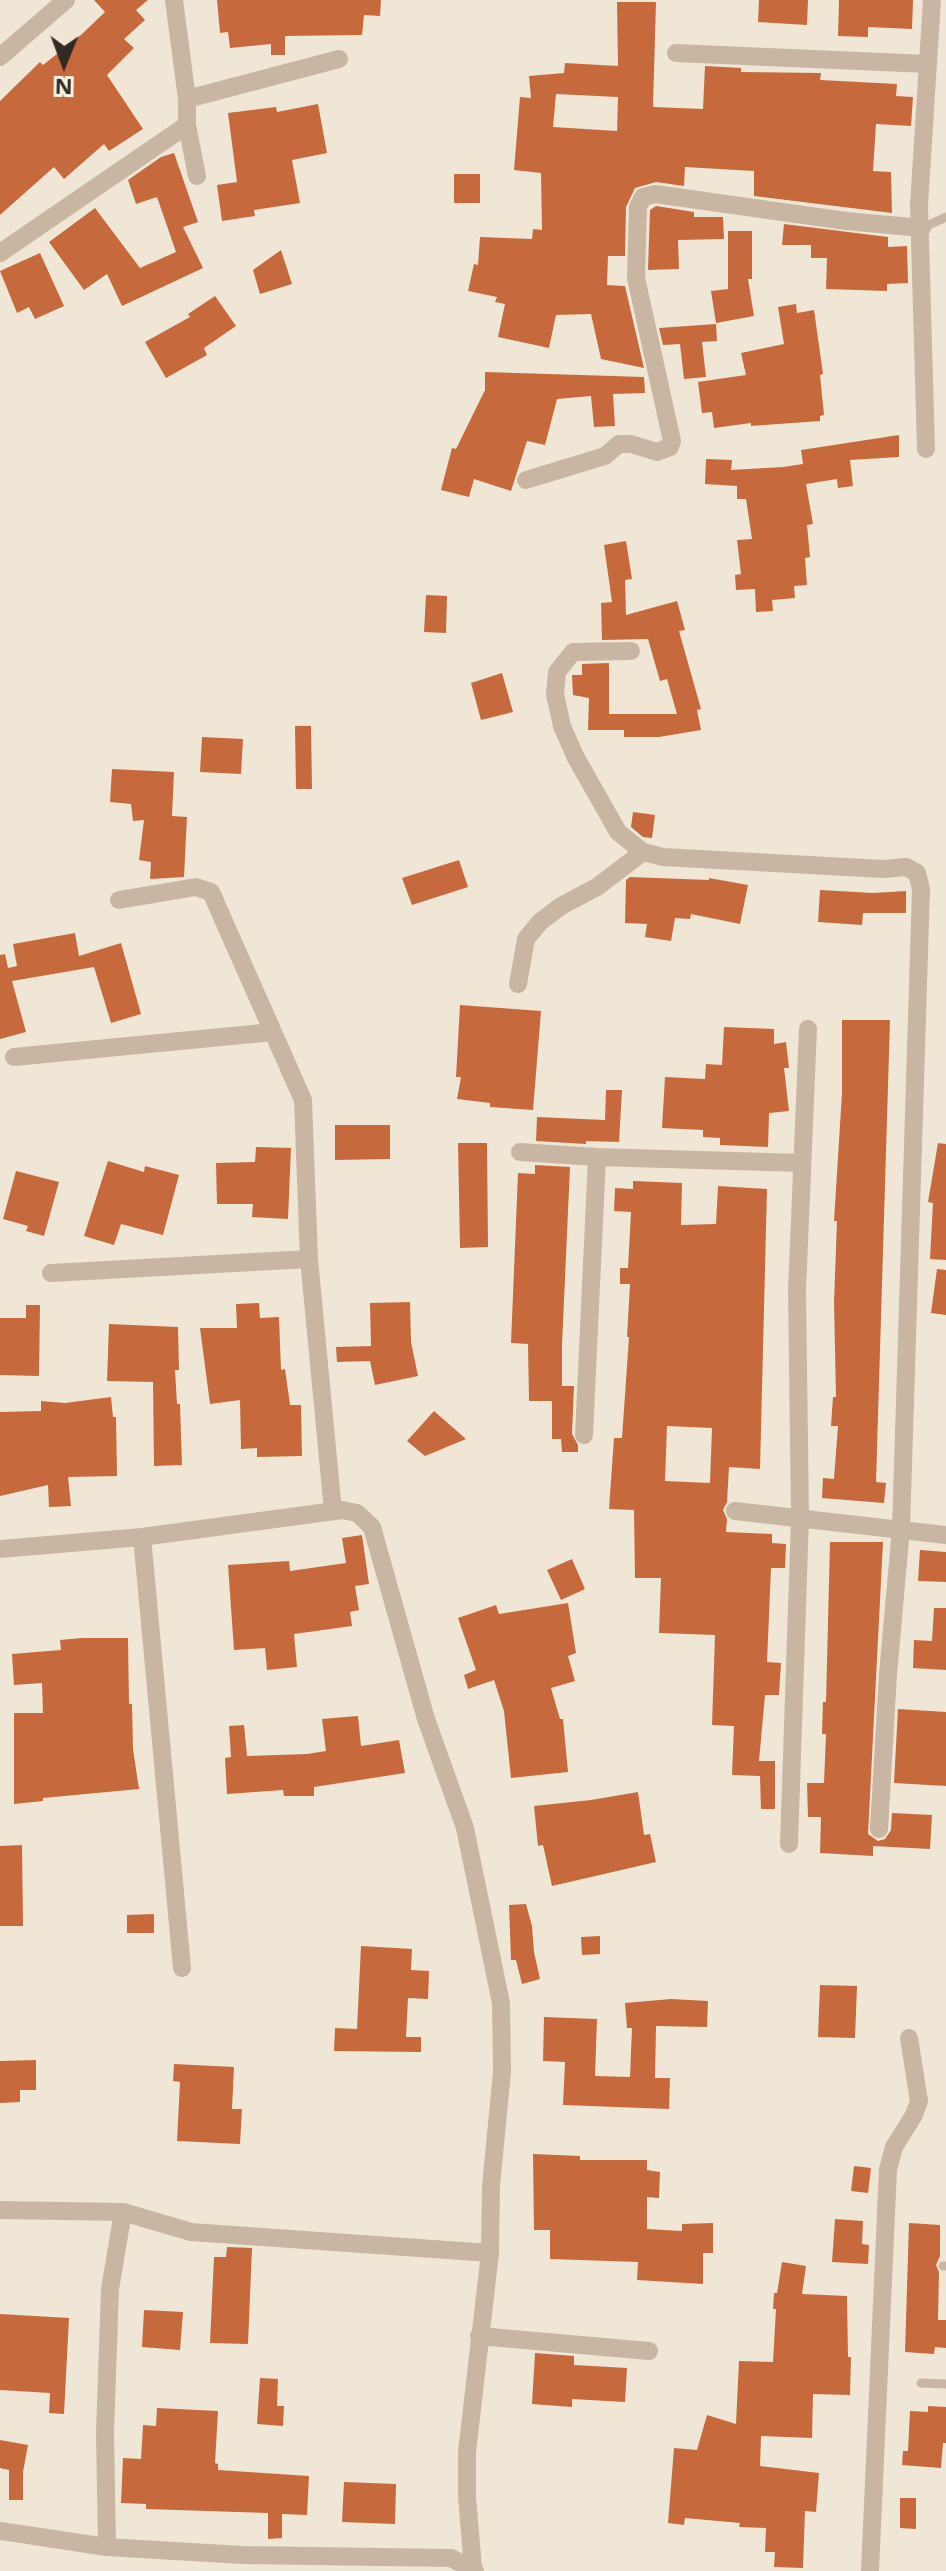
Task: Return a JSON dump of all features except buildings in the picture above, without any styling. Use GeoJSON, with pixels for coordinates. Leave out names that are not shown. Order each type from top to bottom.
{"type":"FeatureCollection","features":[{"type":"Feature","properties":{"kind":"street"},"geometry":{"type":"LineString","coordinates":[[0,57],[66,0]]}},
{"type":"Feature","properties":{"kind":"street"},"geometry":{"type":"LineString","coordinates":[[174,0],[187,99],[187,125],[197,176]]}},
{"type":"Feature","properties":{"kind":"street"},"geometry":{"type":"LineString","coordinates":[[926,449],[919,205],[932,0]]}},
{"type":"Feature","properties":{"kind":"street"},"geometry":{"type":"LineString","coordinates":[[676,53],[927,64]]}},
{"type":"Feature","properties":{"kind":"street"},"geometry":{"type":"LineString","coordinates":[[187,99],[339,59]]}},
{"type":"Feature","properties":{"kind":"street"},"geometry":{"type":"LineString","coordinates":[[0,253],[187,125]]}},
{"type":"Feature","properties":{"kind":"street"},"geometry":{"type":"LineString","coordinates":[[526,480],[605,456],[619,444],[657,452],[670,447],[672,441],[636,278],[638,207],[643,197],[655,194],[846,221],[922,228]]}},
{"type":"Feature","properties":{"kind":"street"},"geometry":{"type":"LineString","coordinates":[[631,651],[573,652],[557,672],[555,694],[562,726],[575,756],[618,832],[643,852],[663,857],[883,869],[906,867],[917,873],[921,889],[901,1529],[879,1829]]}},
{"type":"Feature","properties":{"kind":"street"},"geometry":{"type":"LineString","coordinates":[[518,984],[526,939],[540,922],[561,906],[597,887],[643,852]]}},
{"type":"Feature","properties":{"kind":"street"},"geometry":{"type":"LineString","coordinates":[[119,900],[196,887],[211,892],[303,1100],[309,1259],[333,1511]]}},
{"type":"Feature","properties":{"kind":"street"},"geometry":{"type":"LineString","coordinates":[[789,1844],[800,1518],[797,1290],[808,1029]]}},
{"type":"Feature","properties":{"kind":"street"},"geometry":{"type":"LineString","coordinates":[[14,1057],[273,1032]]}},
{"type":"Feature","properties":{"kind":"street"},"geometry":{"type":"LineString","coordinates":[[520,1152],[802,1163]]}},
{"type":"Feature","properties":{"kind":"street"},"geometry":{"type":"LineString","coordinates":[[584,1435],[597,1157]]}},
{"type":"Feature","properties":{"kind":"street"},"geometry":{"type":"LineString","coordinates":[[51,1273],[309,1259]]}},
{"type":"Feature","properties":{"kind":"street"},"geometry":{"type":"LineString","coordinates":[[0,1549],[142,1537],[333,1511],[357,1513],[372,1527],[426,1719],[465,1828],[501,2003],[502,2072],[491,2186],[490,2253],[467,2452],[467,2497],[474,2570]]}},
{"type":"Feature","properties":{"kind":"street"},"geometry":{"type":"LineString","coordinates":[[735,1511],[946,1535]]}},
{"type":"Feature","properties":{"kind":"street"},"geometry":{"type":"LineString","coordinates":[[142,1537],[182,1968]]}},
{"type":"Feature","properties":{"kind":"street"},"geometry":{"type":"LineString","coordinates":[[870,2571],[888,2169],[894,2147],[919,2101],[909,2038]]}},
{"type":"Feature","properties":{"kind":"street"},"geometry":{"type":"LineString","coordinates":[[0,2210],[123,2212],[191,2232],[490,2253]]}},
{"type":"Feature","properties":{"kind":"street"},"geometry":{"type":"LineString","coordinates":[[107,2547],[105,2432],[110,2289],[123,2212]]}},
{"type":"Feature","properties":{"kind":"street"},"geometry":{"type":"LineString","coordinates":[[479,2336],[649,2351]]}},
{"type":"Feature","properties":{"kind":"street"},"geometry":{"type":"LineString","coordinates":[[0,2531],[107,2547],[242,2555],[451,2558],[474,2570]]}},
{"type":"Feature","properties":{"kind":"lane"},"geometry":{"type":"LineString","coordinates":[[922,228],[946,217]]}},
{"type":"Feature","properties":{"kind":"lane"},"geometry":{"type":"LineString","coordinates":[[921,2383],[946,2384]]}}]}
